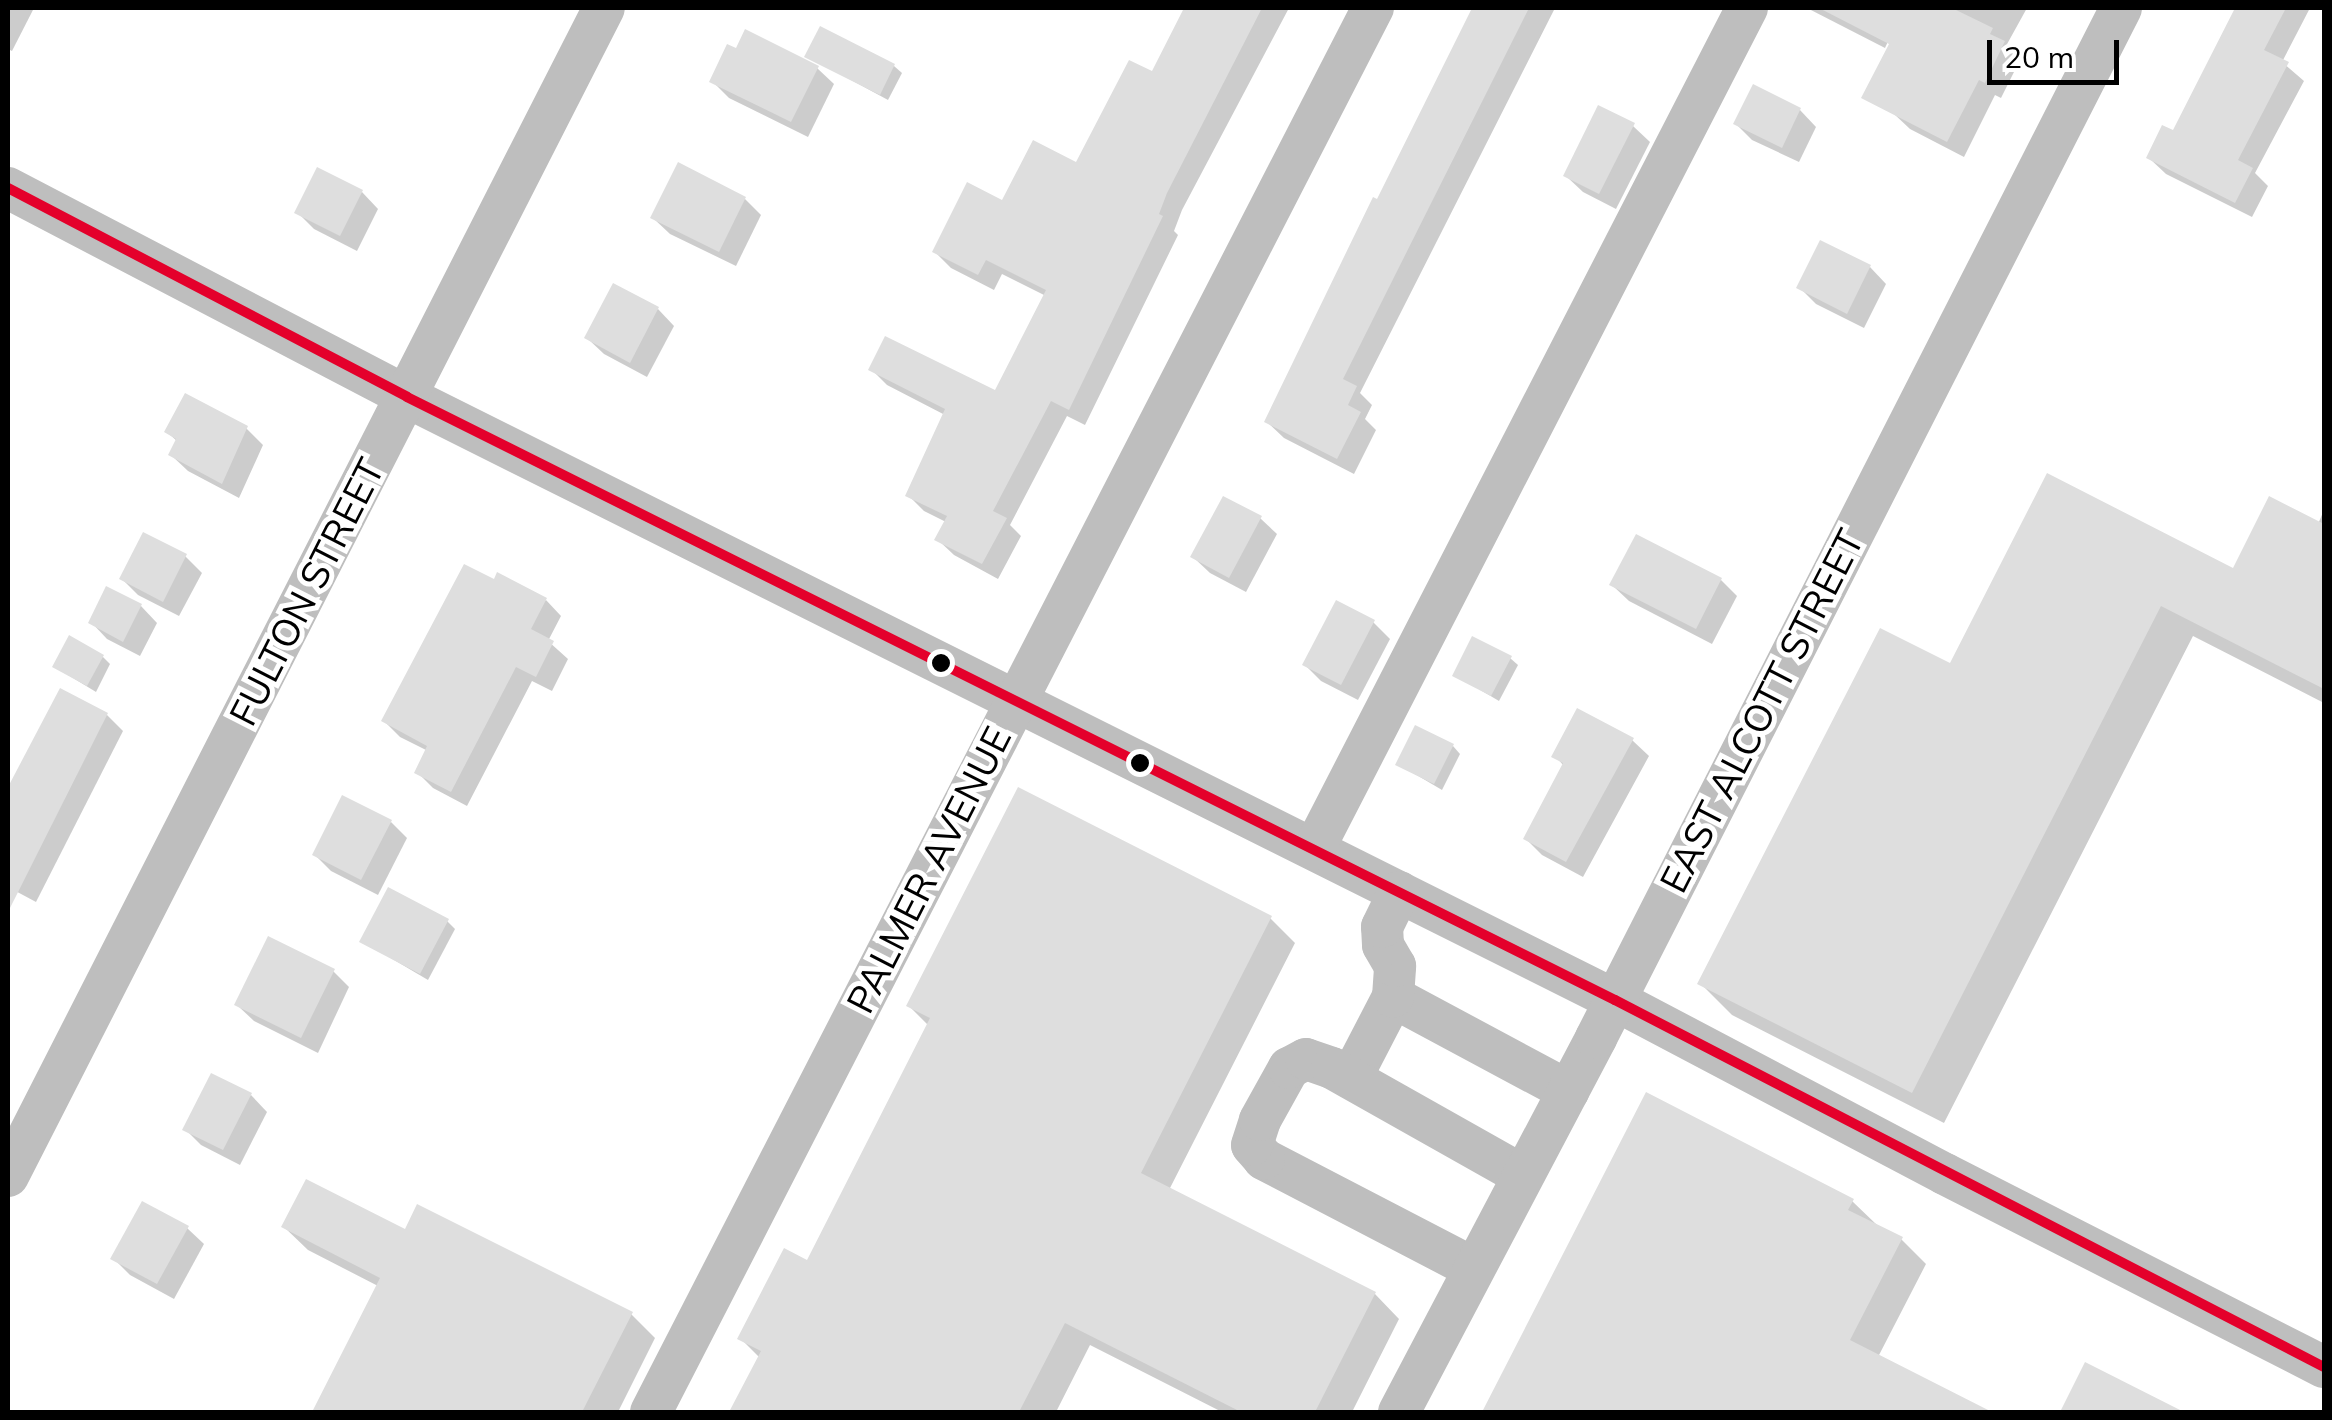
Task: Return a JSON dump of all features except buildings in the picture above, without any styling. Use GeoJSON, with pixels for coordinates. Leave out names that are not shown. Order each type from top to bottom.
{"type":"FeatureCollection","features":[{"type":"Feature","properties":{"kind":"street","name":"FULTON STREET"},"geometry":{"type":"LineString","coordinates":[[8,1176],[604,8]]}},
{"type":"Feature","properties":{"kind":"street","name":"PALMER AVENUE"},"geometry":{"type":"LineString","coordinates":[[651,1412],[1373,8]]}},
{"type":"Feature","properties":{"kind":"street"},"geometry":{"type":"LineString","coordinates":[[1314,849],[1747,8]]}},
{"type":"Feature","properties":{"kind":"street","name":"EAST ALCOTT STREET"},"geometry":{"type":"LineString","coordinates":[[1399,1412],[1616,1000],[2121,8]]}},
{"type":"Feature","properties":{"kind":"street"},"geometry":{"type":"LineString","coordinates":[[8,188],[407,397],[1616,1000],[1945,1174],[2324,1367]]}},
{"type":"Feature","properties":{"kind":"street"},"geometry":{"type":"LineString","coordinates":[[1351,1078],[1393,998],[1395,966],[1383,945],[1382,927],[1399,892]]}},
{"type":"Feature","properties":{"kind":"street"},"geometry":{"type":"LineString","coordinates":[[1393,998],[1568,1090]]}},
{"type":"Feature","properties":{"kind":"street"},"geometry":{"type":"LineString","coordinates":[[1473,1268],[1264,1159],[1252,1145],[1260,1120],[1289,1068],[1306,1059],[1351,1078],[1522,1175]]}},
{"type":"Feature","properties":{"kind":"transit line"},"geometry":{"type":"LineString","coordinates":[[8,188],[407,397],[1615,1000],[2324,1367]]}}]}
